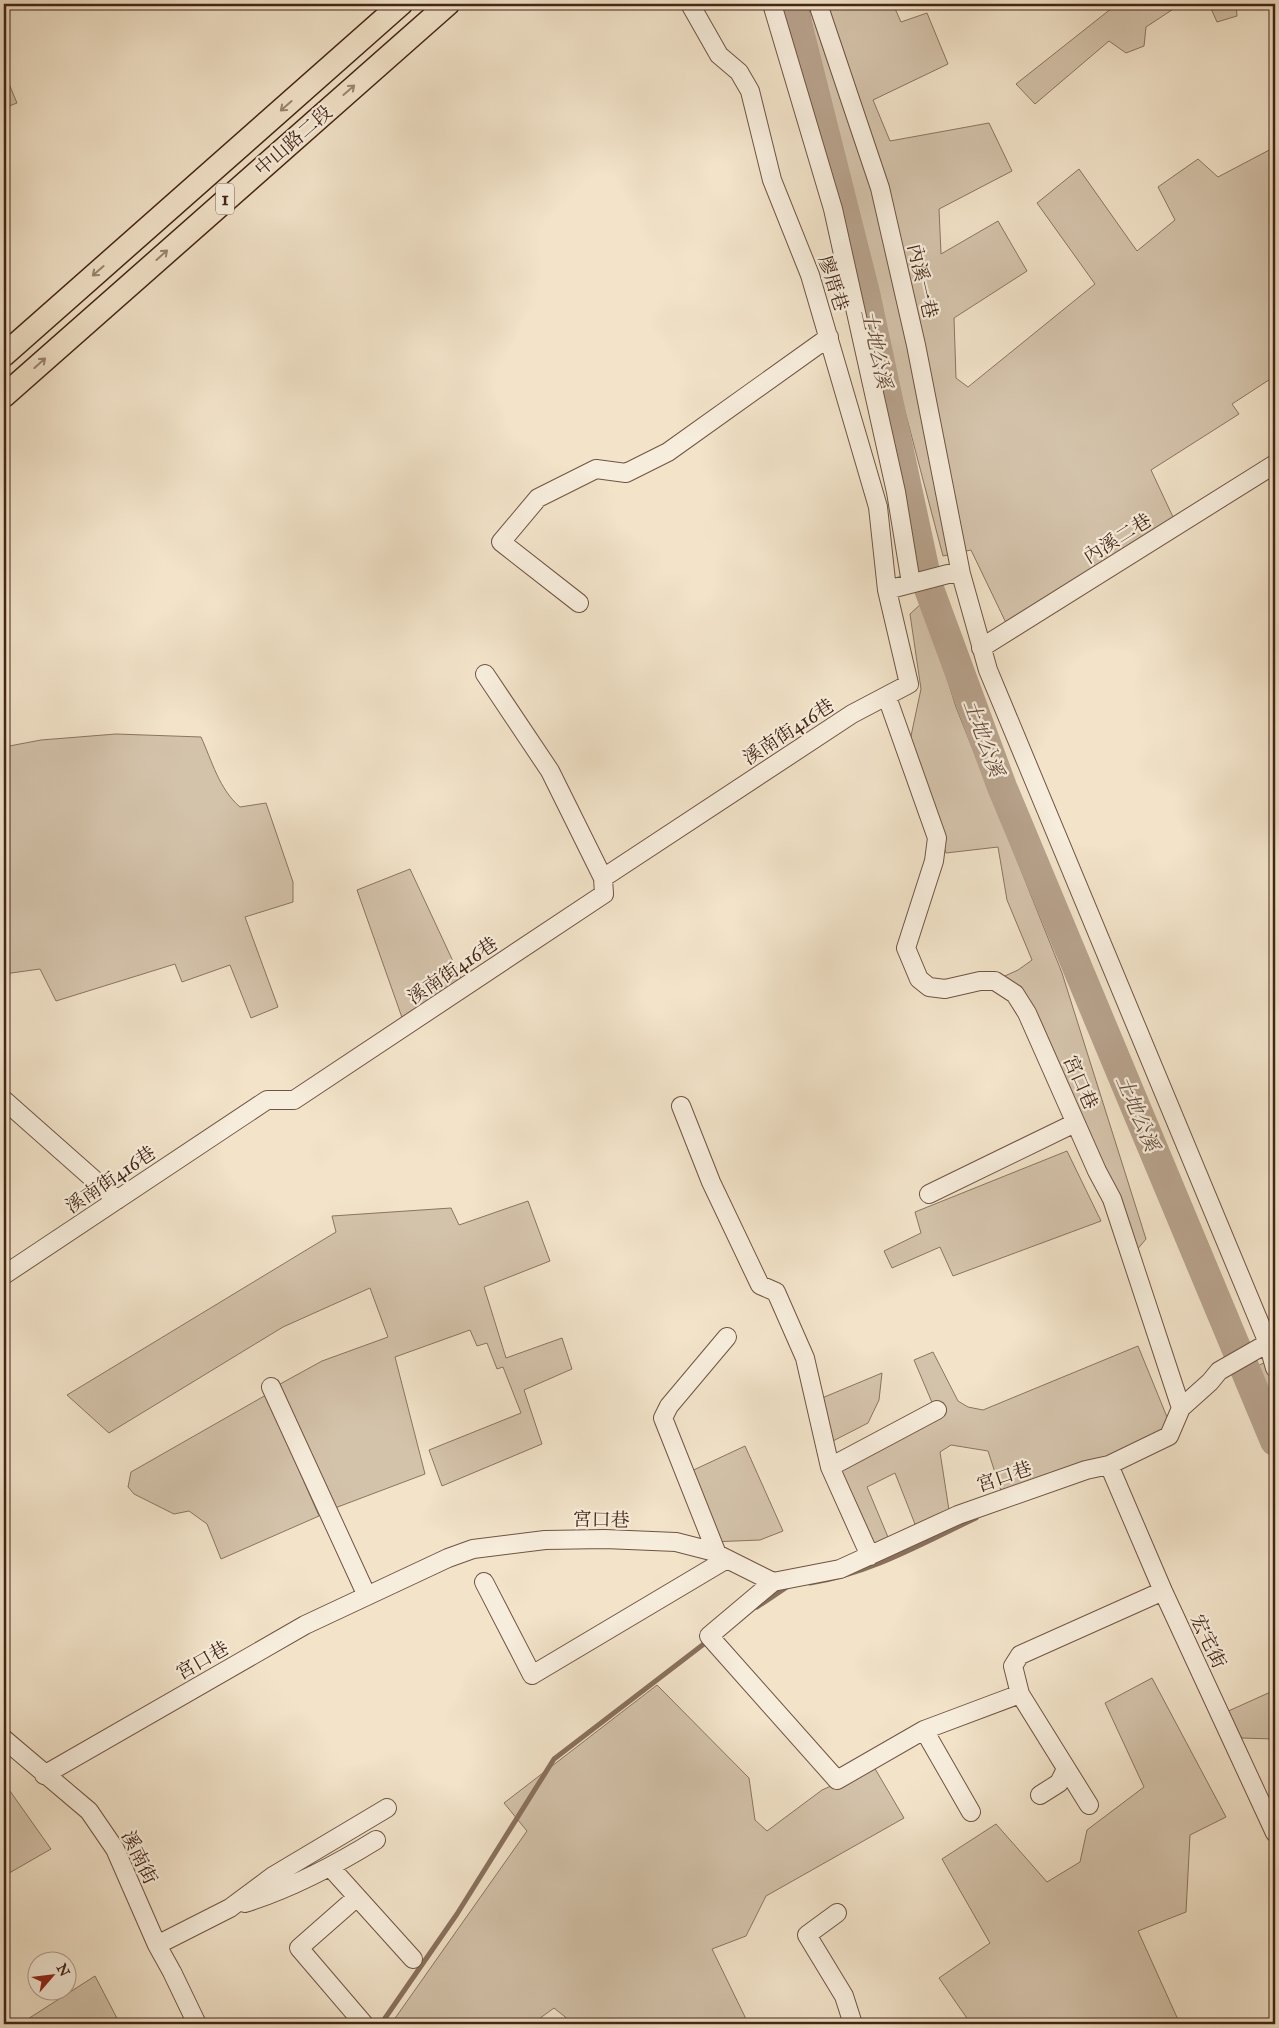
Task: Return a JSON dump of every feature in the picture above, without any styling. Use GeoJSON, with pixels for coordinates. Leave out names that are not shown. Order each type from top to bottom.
{"type":"FeatureCollection","features":[{"type":"Feature","properties":{"kind":"main road","name":"中山路二段"},"geometry":{"type":"LineString","coordinates":[[4,355],[401,4]]}},
{"type":"Feature","properties":{"kind":"main road","name":"中山路二段"},"geometry":{"type":"LineString","coordinates":[[4,396],[448,4]]}},
{"type":"Feature","properties":{"kind":"street","name":"廖厝巷"},"geometry":{"type":"LineString","coordinates":[[690,4],[719,55],[739,72],[750,91],[772,180],[810,275],[878,507],[887,590],[909,684]]}},
{"type":"Feature","properties":{"kind":"street"},"geometry":{"type":"LineString","coordinates":[[772,4],[833,209],[896,492],[911,583]]}},
{"type":"Feature","properties":{"kind":"street","name":"內溪一巷"},"geometry":{"type":"LineString","coordinates":[[818,4],[880,188],[916,345],[954,574],[988,670],[1181,1138],[1268,1343],[1275,1368]]}},
{"type":"Feature","properties":{"kind":"street"},"geometry":{"type":"LineString","coordinates":[[580,603],[502,542],[538,498],[596,469],[626,473],[668,452],[828,337]]}},
{"type":"Feature","properties":{"kind":"street","name":"內溪二巷"},"geometry":{"type":"LineString","coordinates":[[981,648],[1275,464]]}},
{"type":"Feature","properties":{"kind":"street"},"geometry":{"type":"LineString","coordinates":[[887,590],[954,574]]}},
{"type":"Feature","properties":{"kind":"street"},"geometry":{"type":"LineString","coordinates":[[485,674],[550,771],[603,878]]}},
{"type":"Feature","properties":{"kind":"street","name":"溪南街416巷"},"geometry":{"type":"LineString","coordinates":[[4,1275],[267,1100],[294,1100],[604,894],[603,878],[852,714],[909,684]]}},
{"type":"Feature","properties":{"kind":"street","name":"宮口巷"},"geometry":{"type":"LineString","coordinates":[[44,1775],[305,1625],[448,1558],[472,1549],[545,1540],[605,1539],[676,1542],[722,1557],[773,1582],[840,1570],[958,1515],[1086,1470],[1109,1465],[1169,1436],[1181,1408],[1112,1199],[1075,1123],[1027,1013],[1015,994],[995,981],[980,981],[945,989],[929,987],[918,979],[906,948],[934,860],[937,838],[887,697]]}},
{"type":"Feature","properties":{"kind":"street"},"geometry":{"type":"LineString","coordinates":[[4,1100],[117,1200]]}},
{"type":"Feature","properties":{"kind":"street"},"geometry":{"type":"LineString","coordinates":[[681,1106],[710,1182],[760,1285],[776,1292],[805,1358],[830,1467],[870,1556]]}},
{"type":"Feature","properties":{"kind":"street"},"geometry":{"type":"LineString","coordinates":[[929,1194],[1075,1123]]}},
{"type":"Feature","properties":{"kind":"street"},"geometry":{"type":"LineString","coordinates":[[484,1582],[532,1675],[722,1557],[663,1418],[669,1406],[727,1337]]}},
{"type":"Feature","properties":{"kind":"street"},"geometry":{"type":"LineString","coordinates":[[1181,1408],[1210,1382],[1218,1371],[1268,1343]]}},
{"type":"Feature","properties":{"kind":"street"},"geometry":{"type":"LineString","coordinates":[[270,1387],[367,1596]]}},
{"type":"Feature","properties":{"kind":"street"},"geometry":{"type":"LineString","coordinates":[[830,1467],[936,1410]]}},
{"type":"Feature","properties":{"kind":"street","name":"宏宅街"},"geometry":{"type":"LineString","coordinates":[[1109,1465],[1163,1591],[1275,1833]]}},
{"type":"Feature","properties":{"kind":"street"},"geometry":{"type":"LineString","coordinates":[[773,1582],[709,1636],[837,1780],[924,1730],[1020,1694]]}},
{"type":"Feature","properties":{"kind":"street"},"geometry":{"type":"LineString","coordinates":[[1088,1805],[1020,1694],[1014,1666],[1020,1655],[1163,1591]]}},
{"type":"Feature","properties":{"kind":"street"},"geometry":{"type":"LineString","coordinates":[[924,1730],[971,1812]]}},
{"type":"Feature","properties":{"kind":"street","name":"溪南街"},"geometry":{"type":"LineString","coordinates":[[4,1739],[44,1775],[89,1811],[115,1848],[157,1945],[197,2024]]}},
{"type":"Feature","properties":{"kind":"street"},"geometry":{"type":"LineString","coordinates":[[1040,1794],[1059,1783],[1066,1769]]}},
{"type":"Feature","properties":{"kind":"street"},"geometry":{"type":"LineString","coordinates":[[230,1908],[273,1876],[387,1808]]}},
{"type":"Feature","properties":{"kind":"street"},"geometry":{"type":"LineString","coordinates":[[157,1945],[230,1908],[280,1892],[331,1868],[376,1840]]}},
{"type":"Feature","properties":{"kind":"street"},"geometry":{"type":"LineString","coordinates":[[331,1868],[413,1959]]}},
{"type":"Feature","properties":{"kind":"street"},"geometry":{"type":"LineString","coordinates":[[357,1897],[299,1948],[364,2024]]}},
{"type":"Feature","properties":{"kind":"street"},"geometry":{"type":"LineString","coordinates":[[837,1913],[807,1935],[844,1996],[853,2024]]}},
{"type":"Feature","properties":{"kind":"shaded area"},"geometry":{"type":"Polygon","coordinates":[[[808,4],[893,4],[901,22],[927,13],[948,64],[873,100],[890,141],[989,123],[1012,171],[939,209],[941,254],[998,221],[1027,271],[954,318],[956,378],[968,387],[1095,284],[1037,203],[1079,169],[1137,251],[1175,220],[1158,187],[1198,159],[1218,177],[1275,147],[1275,376],[1232,404],[1239,414],[1151,470],[1173,517],[1167,534],[1008,627],[971,550],[943,556],[830,125],[808,4]]]}},
{"type":"Feature","properties":{"kind":"shaded area"},"geometry":{"type":"Polygon","coordinates":[[[1117,4],[1181,4],[1146,27],[1144,46],[1126,53],[1109,41],[1035,104],[1016,84],[1117,4]]]}},
{"type":"Feature","properties":{"kind":"shaded area"},"geometry":{"type":"Polygon","coordinates":[[[1209,4],[1236,4],[1237,16],[1217,22],[1209,4]]]}},
{"type":"Feature","properties":{"kind":"shaded area"},"geometry":{"type":"Polygon","coordinates":[[[4,72],[17,103],[4,108],[4,72]]]}},
{"type":"Feature","properties":{"kind":"shaded area"},"geometry":{"type":"Polygon","coordinates":[[[923,602],[956,707],[1062,973],[1146,1239],[1135,1252],[1033,1008],[996,980],[1018,970],[1032,960],[1007,900],[998,847],[946,853],[913,758],[911,736],[921,689],[910,614],[923,602]]]}},
{"type":"Feature","properties":{"kind":"shaded area"},"geometry":{"type":"Polygon","coordinates":[[[116,734],[201,737],[221,783],[233,800],[240,807],[266,803],[293,882],[293,902],[245,917],[278,1007],[251,1018],[230,965],[182,982],[175,964],[56,1001],[40,969],[4,974],[4,747],[41,740],[116,734]]]}},
{"type":"Feature","properties":{"kind":"shaded area"},"geometry":{"type":"Polygon","coordinates":[[[410,869],[465,987],[405,1026],[357,890],[410,869]]]}},
{"type":"Feature","properties":{"kind":"shaded area"},"geometry":{"type":"Polygon","coordinates":[[[1067,1151],[1101,1221],[953,1276],[940,1247],[892,1268],[884,1251],[921,1233],[915,1212],[1067,1151]]]}},
{"type":"Feature","properties":{"kind":"shaded area"},"geometry":{"type":"Polygon","coordinates":[[[528,1201],[550,1261],[484,1287],[506,1358],[562,1338],[572,1369],[524,1390],[542,1444],[442,1486],[429,1450],[521,1413],[503,1367],[497,1369],[487,1343],[477,1346],[470,1330],[395,1357],[425,1474],[327,1511],[271,1389],[322,1361],[388,1337],[370,1288],[283,1327],[109,1433],[67,1395],[336,1232],[332,1216],[451,1208],[459,1225],[528,1201]]]}},
{"type":"Feature","properties":{"kind":"shaded area"},"geometry":{"type":"Polygon","coordinates":[[[1138,1346],[1167,1417],[1167,1429],[1164,1437],[1004,1500],[988,1451],[951,1445],[940,1452],[951,1523],[920,1537],[895,1473],[867,1487],[893,1549],[877,1555],[837,1471],[876,1453],[894,1436],[939,1419],[914,1360],[933,1352],[958,1401],[968,1407],[983,1410],[1138,1346]]]}},
{"type":"Feature","properties":{"kind":"shaded area"},"geometry":{"type":"Polygon","coordinates":[[[1275,1357],[1275,1434],[1252,1369],[1275,1357]]]}},
{"type":"Feature","properties":{"kind":"shaded area"},"geometry":{"type":"Polygon","coordinates":[[[882,1373],[879,1400],[868,1423],[831,1442],[822,1398],[882,1373]]]}},
{"type":"Feature","properties":{"kind":"shaded area"},"geometry":{"type":"Polygon","coordinates":[[[266,1395],[319,1516],[221,1559],[207,1524],[189,1511],[174,1514],[134,1494],[128,1487],[131,1472],[266,1395]]]}},
{"type":"Feature","properties":{"kind":"shaded area"},"geometry":{"type":"Polygon","coordinates":[[[745,1446],[783,1531],[760,1540],[710,1542],[685,1474],[745,1446]]]}},
{"type":"Feature","properties":{"kind":"shaded area"},"geometry":{"type":"Polygon","coordinates":[[[1152,1678],[1226,1817],[1190,1835],[1186,1912],[1138,1931],[1180,2024],[971,2024],[939,1978],[990,1943],[942,1859],[996,1824],[1047,1882],[1080,1862],[1087,1830],[1144,1787],[1105,1703],[1152,1678]]]}},
{"type":"Feature","properties":{"kind":"shaded area"},"geometry":{"type":"Polygon","coordinates":[[[657,1685],[749,1778],[755,1820],[767,1831],[822,1790],[874,1767],[904,1818],[766,1896],[746,1936],[712,1949],[746,2019],[736,2024],[574,2024],[554,2008],[532,2024],[391,2024],[527,1831],[504,1803],[657,1685]]]}},
{"type":"Feature","properties":{"kind":"shaded area"},"geometry":{"type":"Polygon","coordinates":[[[1275,1690],[1275,1739],[1242,1738],[1224,1713],[1275,1690]]]}},
{"type":"Feature","properties":{"kind":"shaded area"},"geometry":{"type":"Polygon","coordinates":[[[4,1785],[51,1849],[4,1876],[4,1785]]]}},
{"type":"Feature","properties":{"kind":"shaded area"},"geometry":{"type":"Polygon","coordinates":[[[95,1976],[120,2024],[20,2024],[58,2000],[78,2000],[78,1987],[95,1976]]]}},
{"type":"Feature","properties":{"kind":"waterway","name":"土地公溪"},"geometry":{"type":"LineString","coordinates":[[792,4],[865,293],[928,586],[1002,787],[1275,1441]]}},
{"type":"Feature","properties":{"kind":"waterway"},"geometry":{"type":"LineString","coordinates":[[810,1583],[832,1579],[874,1565],[976,1518]]}},
{"type":"Feature","properties":{"kind":"waterway"},"geometry":{"type":"LineString","coordinates":[[757,1607],[787,1587]]}},
{"type":"Feature","properties":{"kind":"waterway"},"geometry":{"type":"LineString","coordinates":[[381,2024],[457,1914],[554,1759],[709,1640]]}}]}
